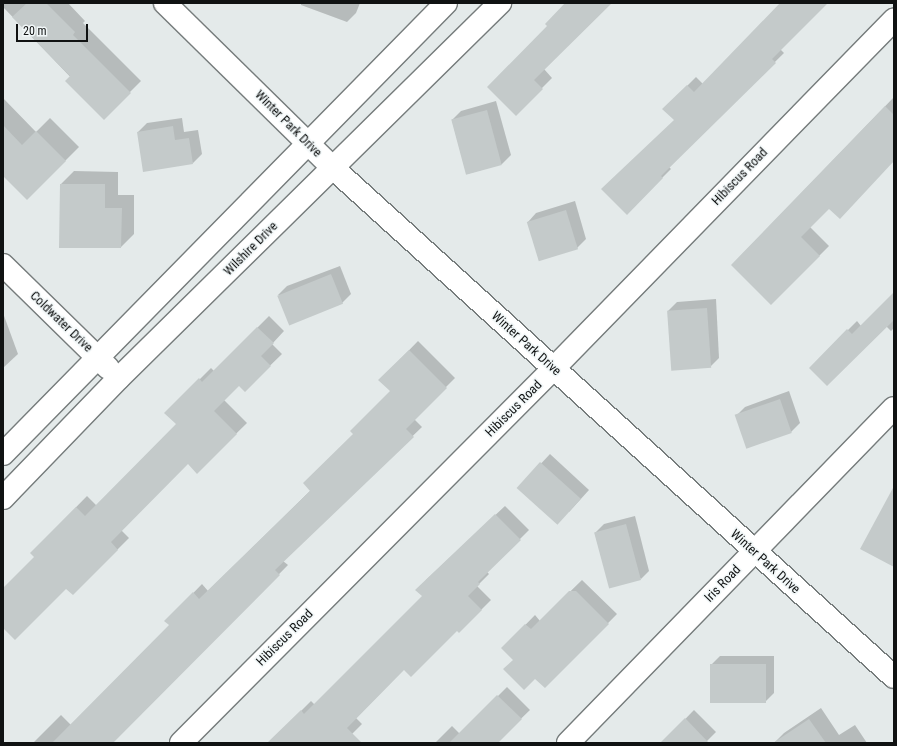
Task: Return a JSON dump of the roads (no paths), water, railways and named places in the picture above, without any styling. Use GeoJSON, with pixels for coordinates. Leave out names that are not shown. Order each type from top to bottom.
{"type":"FeatureCollection","features":[{"type":"Feature","properties":{"kind":"street","name":"Winter Park Drive"},"geometry":{"type":"LineString","coordinates":[[165,3],[333,168],[754,552],[894,677]]}},
{"type":"Feature","properties":{"kind":"street"},"geometry":{"type":"LineString","coordinates":[[3,454],[446,3]]}},
{"type":"Feature","properties":{"kind":"street","name":"Wilshire Drive"},"geometry":{"type":"LineString","coordinates":[[3,498],[119,378],[500,3]]}},
{"type":"Feature","properties":{"kind":"street","name":"Hibiscus Road"},"geometry":{"type":"LineString","coordinates":[[181,743],[554,368],[894,19]]}},
{"type":"Feature","properties":{"kind":"street","name":"Coldwater Drive"},"geometry":{"type":"LineString","coordinates":[[3,265],[119,378]]}},
{"type":"Feature","properties":{"kind":"street","name":"Iris Road"},"geometry":{"type":"LineString","coordinates":[[568,743],[894,408]]}}]}
